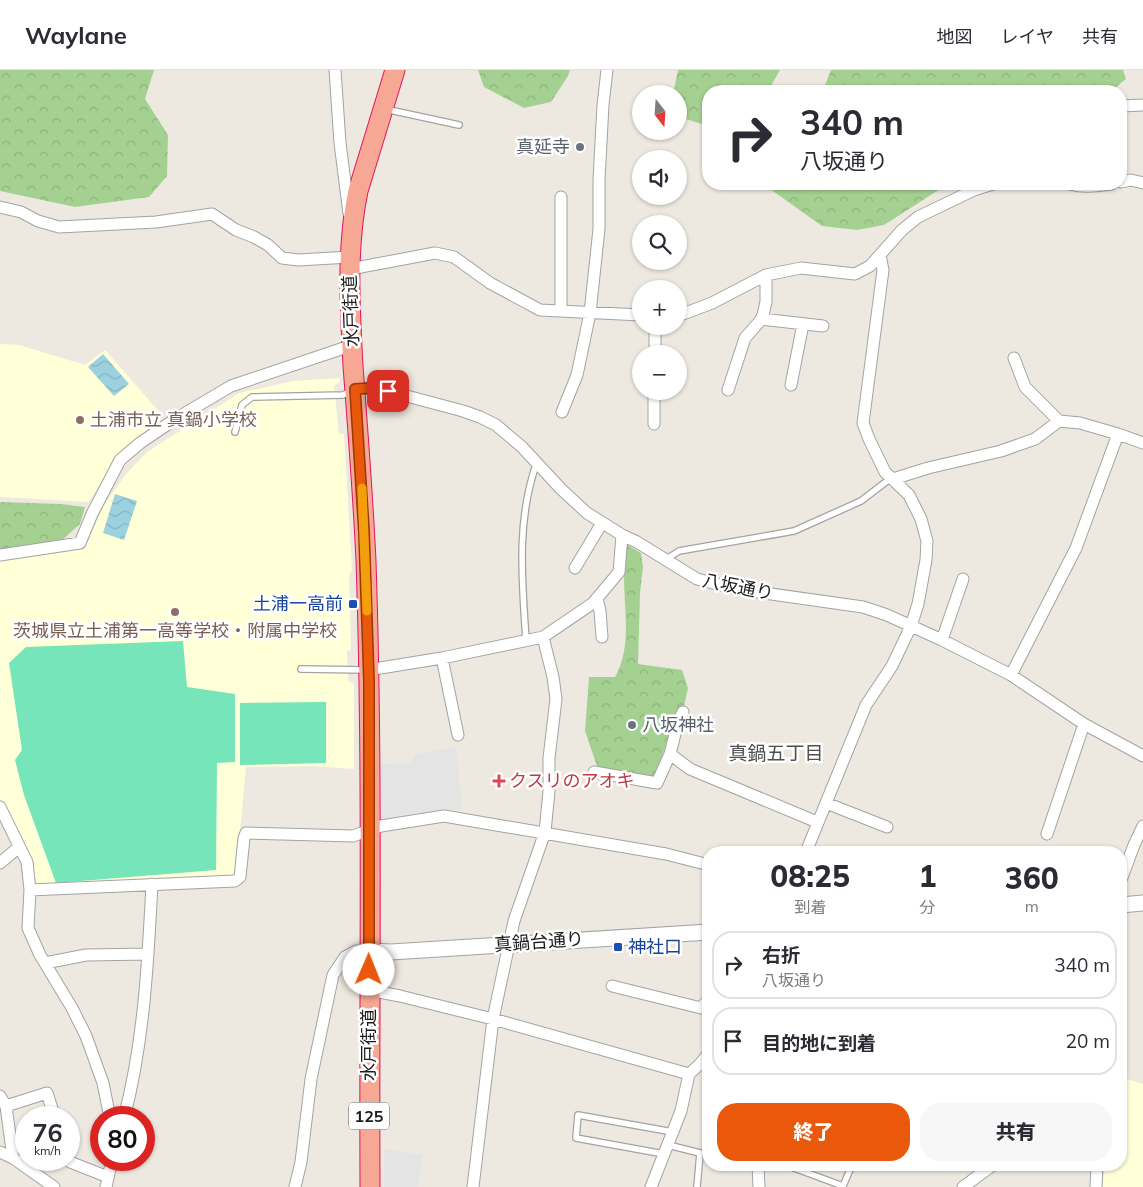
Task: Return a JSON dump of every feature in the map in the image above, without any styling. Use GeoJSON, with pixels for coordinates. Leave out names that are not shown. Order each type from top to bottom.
{"type":"FeatureCollection","features":[{"type":"Feature","properties":{"kind":"highway","name":"水戸街道"},"geometry":{"type":"LineString","coordinates":[[370,1187],[368,670],[364,532],[352,347],[350,263],[358,191],[395,70]]}},
{"type":"Feature","properties":{"kind":"street"},"geometry":{"type":"LineString","coordinates":[[335,70],[340,143],[352,233]]}},
{"type":"Feature","properties":{"kind":"street"},"geometry":{"type":"LineString","coordinates":[[562,412],[577,375],[590,313],[599,229],[599,171],[607,70]]}},
{"type":"Feature","properties":{"kind":"street"},"geometry":{"type":"LineString","coordinates":[[1127,106],[1143,105]]}},
{"type":"Feature","properties":{"kind":"street"},"geometry":{"type":"LineString","coordinates":[[1127,181],[1131,180],[1143,184]]}},
{"type":"Feature","properties":{"kind":"street"},"geometry":{"type":"LineString","coordinates":[[687,312],[712,303],[766,275],[801,268],[855,274],[870,266],[902,230],[918,217],[971,190]]}},
{"type":"Feature","properties":{"kind":"street"},"geometry":{"type":"LineString","coordinates":[[561,197],[561,310]]}},
{"type":"Feature","properties":{"kind":"street"},"geometry":{"type":"LineString","coordinates":[[0,207],[21,212],[38,221],[59,227],[156,222],[212,214],[236,230],[268,245],[282,258],[350,263],[435,254],[454,257],[490,283],[540,310],[632,315]]}},
{"type":"Feature","properties":{"kind":"street"},"geometry":{"type":"LineString","coordinates":[[808,846],[866,705],[892,666],[911,626],[922,583],[927,541],[921,518],[909,495],[885,472],[868,439],[863,423],[883,270],[880,255]]}},
{"type":"Feature","properties":{"kind":"street"},"geometry":{"type":"LineString","coordinates":[[728,390],[745,338],[761,319],[766,302],[766,275]]}},
{"type":"Feature","properties":{"kind":"street"},"geometry":{"type":"LineString","coordinates":[[761,319],[823,326]]}},
{"type":"Feature","properties":{"kind":"street"},"geometry":{"type":"LineString","coordinates":[[791,385],[803,324]]}},
{"type":"Feature","properties":{"kind":"street"},"geometry":{"type":"LineString","coordinates":[[0,555],[80,543],[96,506],[120,460],[140,443],[231,386],[336,350],[352,347]]}},
{"type":"Feature","properties":{"kind":"street"},"geometry":{"type":"LineString","coordinates":[[1014,358],[1025,387],[1059,422]]}},
{"type":"Feature","properties":{"kind":"street","name":"八坂通り"},"geometry":{"type":"LineString","coordinates":[[355,389],[372,388],[388,391],[480,417],[508,434],[587,513],[686,574],[736,590],[863,607],[887,615],[942,640],[1010,675],[1084,724],[1143,756]]}},
{"type":"Feature","properties":{"kind":"street"},"geometry":{"type":"LineString","coordinates":[[654,400],[654,424]]}},
{"type":"Feature","properties":{"kind":"street"},"geometry":{"type":"LineString","coordinates":[[892,479],[928,468],[1001,451],[1035,439],[1059,422],[1080,423],[1143,443]]}},
{"type":"Feature","properties":{"kind":"street"},"geometry":{"type":"LineString","coordinates":[[1010,675],[1076,548],[1118,434]]}},
{"type":"Feature","properties":{"kind":"street"},"geometry":{"type":"LineString","coordinates":[[576,568],[602,523]]}},
{"type":"Feature","properties":{"kind":"street"},"geometry":{"type":"LineString","coordinates":[[368,670],[442,658],[543,637],[572,619],[597,598],[619,572],[622,535]]}},
{"type":"Feature","properties":{"kind":"street"},"geometry":{"type":"LineString","coordinates":[[942,640],[963,579]]}},
{"type":"Feature","properties":{"kind":"street"},"geometry":{"type":"LineString","coordinates":[[597,598],[602,637]]}},
{"type":"Feature","properties":{"kind":"street"},"geometry":{"type":"LineString","coordinates":[[473,1187],[493,1019],[514,921],[545,832],[550,790],[549,758],[556,699],[543,637]]}},
{"type":"Feature","properties":{"kind":"street"},"geometry":{"type":"LineString","coordinates":[[442,658],[458,735]]}},
{"type":"Feature","properties":{"kind":"street"},"geometry":{"type":"LineString","coordinates":[[594,772],[657,783],[670,754],[678,722],[683,712]]}},
{"type":"Feature","properties":{"kind":"street"},"geometry":{"type":"LineString","coordinates":[[1047,834],[1084,724]]}},
{"type":"Feature","properties":{"kind":"street"},"geometry":{"type":"LineString","coordinates":[[670,754],[690,769],[817,822]]}},
{"type":"Feature","properties":{"kind":"street"},"geometry":{"type":"LineString","coordinates":[[826,803],[887,827]]}},
{"type":"Feature","properties":{"kind":"street"},"geometry":{"type":"LineString","coordinates":[[0,808],[27,862],[30,890],[28,928],[45,963],[72,1008],[86,1036],[103,1083],[108,1106]]}},
{"type":"Feature","properties":{"kind":"street"},"geometry":{"type":"LineString","coordinates":[[30,890],[235,881],[240,877],[246,833],[353,836],[381,826],[444,816],[666,854],[702,863]]}},
{"type":"Feature","properties":{"kind":"street"},"geometry":{"type":"LineString","coordinates":[[1127,863],[1143,826]]}},
{"type":"Feature","properties":{"kind":"street"},"geometry":{"type":"LineString","coordinates":[[0,863],[19,847]]}},
{"type":"Feature","properties":{"kind":"street"},"geometry":{"type":"LineString","coordinates":[[126,1106],[140,1037],[152,884]]}},
{"type":"Feature","properties":{"kind":"street"},"geometry":{"type":"LineString","coordinates":[[1127,904],[1143,903]]}},
{"type":"Feature","properties":{"kind":"street","name":"真鍋台通り"},"geometry":{"type":"LineString","coordinates":[[370,951],[392,952],[702,932]]}},
{"type":"Feature","properties":{"kind":"street"},"geometry":{"type":"LineString","coordinates":[[296,1187],[311,1080],[333,975],[346,957],[356,951],[370,951]]}},
{"type":"Feature","properties":{"kind":"street"},"geometry":{"type":"LineString","coordinates":[[45,963],[86,955],[148,954]]}},
{"type":"Feature","properties":{"kind":"street"},"geometry":{"type":"LineString","coordinates":[[612,986],[702,1007]]}},
{"type":"Feature","properties":{"kind":"street"},"geometry":{"type":"LineString","coordinates":[[369,990],[493,1019],[689,1074]]}},
{"type":"Feature","properties":{"kind":"street"},"geometry":{"type":"LineString","coordinates":[[651,1187],[682,1111],[689,1074],[702,1062]]}},
{"type":"Feature","properties":{"kind":"street"},"geometry":{"type":"LineString","coordinates":[[13,1158],[3,1101],[47,1093],[51,1106]]}},
{"type":"Feature","properties":{"kind":"street"},"geometry":{"type":"LineString","coordinates":[[0,1152],[13,1158],[38,1183],[54,1187]]}},
{"type":"Feature","properties":{"kind":"street"},"geometry":{"type":"LineString","coordinates":[[80,1167],[107,1182]]}},
{"type":"Feature","properties":{"kind":"street"},"geometry":{"type":"LineString","coordinates":[[758,1171],[759,1187]]}},
{"type":"Feature","properties":{"kind":"street"},"geometry":{"type":"LineString","coordinates":[[963,1187],[985,1171]]}},
{"type":"Feature","properties":{"kind":"street"},"geometry":{"type":"LineString","coordinates":[[1096,1187],[1097,1171]]}},
{"type":"Feature","properties":{"kind":"lane"},"geometry":{"type":"LineString","coordinates":[[383,108],[459,125]]}},
{"type":"Feature","properties":{"kind":"lane"},"geometry":{"type":"LineString","coordinates":[[235,432],[242,405],[252,397],[343,395],[355,389]]}},
{"type":"Feature","properties":{"kind":"lane"},"geometry":{"type":"LineString","coordinates":[[526,640],[521,562],[522,539],[528,494],[537,462]]}},
{"type":"Feature","properties":{"kind":"lane"},"geometry":{"type":"LineString","coordinates":[[665,560],[679,550],[794,531],[861,501],[892,479]]}},
{"type":"Feature","properties":{"kind":"lane"},"geometry":{"type":"LineString","coordinates":[[301,669],[368,670]]}},
{"type":"Feature","properties":{"kind":"lane"},"geometry":{"type":"LineString","coordinates":[[673,1132],[578,1116],[576,1138],[700,1153],[697,1187]]}},
{"type":"Feature","properties":{"kind":"lane"},"geometry":{"type":"LineString","coordinates":[[803,1171],[844,1186],[850,1171]]}},
{"type":"Feature","properties":{"kind":"shaded area","name":"土浦市立 真鍋小学校"},"geometry":{"type":"Polygon","coordinates":[[[0,344],[19,345],[85,365],[105,350],[163,416],[117,457],[89,502],[0,497],[0,344]]]}},
{"type":"Feature","properties":{"kind":"shaded area","name":"茨城県立土浦第一高等学校・附属中学校"},"geometry":{"type":"Polygon","coordinates":[[[340,378],[340,381],[334,386],[339,434],[344,434],[352,570],[349,575],[351,650],[347,651],[348,681],[354,684],[354,769],[313,766],[246,767],[236,874],[234,877],[56,883],[37,886],[34,882],[30,859],[0,798],[0,560],[85,548],[103,507],[126,474],[147,452],[239,393],[293,381],[340,378]]]}},
{"type":"Feature","properties":{"kind":"shaded area"},"geometry":{"type":"Polygon","coordinates":[[[456,747],[462,810],[440,810],[396,816],[385,820],[381,818],[381,764],[410,763],[416,754],[456,747]]]}},
{"type":"Feature","properties":{"kind":"shaded area"},"geometry":{"type":"Polygon","coordinates":[[[1127,1079],[1143,1084],[1143,1187],[1103,1187],[1104,1171],[1127,1171],[1127,1079]]]}},
{"type":"Feature","properties":{"kind":"shaded area"},"geometry":{"type":"Polygon","coordinates":[[[384,1149],[422,1155],[418,1187],[384,1187],[384,1149]]]}},
{"type":"Feature","properties":{"kind":"green space"},"geometry":{"type":"Polygon","coordinates":[[[0,70],[154,70],[145,99],[168,135],[167,176],[149,197],[75,207],[0,191],[0,70]]]}},
{"type":"Feature","properties":{"kind":"green space"},"geometry":{"type":"Polygon","coordinates":[[[478,70],[570,70],[551,102],[524,108],[484,87],[478,70]]]}},
{"type":"Feature","properties":{"kind":"green space"},"geometry":{"type":"Polygon","coordinates":[[[678,70],[780,70],[771,85],[702,85],[702,124],[688,120],[688,85],[675,85],[678,70]]]}},
{"type":"Feature","properties":{"kind":"green space"},"geometry":{"type":"Polygon","coordinates":[[[831,70],[1123,70],[1126,79],[1118,85],[825,85],[831,70]]]}},
{"type":"Feature","properties":{"kind":"green space"},"geometry":{"type":"Polygon","coordinates":[[[771,190],[939,190],[884,225],[857,230],[822,226],[771,190]]]}},
{"type":"Feature","properties":{"kind":"green space"},"geometry":{"type":"Polygon","coordinates":[[[0,502],[61,504],[85,507],[80,524],[63,539],[16,549],[0,550],[0,502]]]}},
{"type":"Feature","properties":{"kind":"green space"},"geometry":{"type":"Polygon","coordinates":[[[627,545],[641,553],[643,567],[640,593],[638,664],[682,670],[688,688],[684,706],[673,724],[655,777],[598,769],[585,731],[589,677],[615,677],[624,654],[626,628],[624,573],[627,545]]]}},
{"type":"Feature","properties":{"kind":"green space"},"geometry":{"type":"Polygon","coordinates":[[[183,641],[187,687],[235,694],[235,762],[217,763],[216,870],[56,883],[24,795],[15,760],[22,750],[9,663],[26,647],[183,641]]]}},
{"type":"Feature","properties":{"kind":"green space"},"geometry":{"type":"Polygon","coordinates":[[[326,702],[326,763],[240,765],[240,703],[326,702]]]}},
{"type":"Feature","properties":{"kind":"water"},"geometry":{"type":"Polygon","coordinates":[[[103,354],[129,384],[114,396],[88,367],[103,354]]]}},
{"type":"Feature","properties":{"kind":"water"},"geometry":{"type":"Polygon","coordinates":[[[115,494],[137,501],[124,540],[103,533],[115,494]]]}},
{"type":"Feature","properties":{"kind":"slow traffic"},"geometry":{"type":"LineString","coordinates":[[362,488],[367,611]]}},
{"type":"Feature","properties":{"kind":"place","name":"真延寺"},"geometry":{"type":"Point","coordinates":[580,147]}},
{"type":"Feature","properties":{"kind":"place","name":"土浦市立 真鍋小学校"},"geometry":{"type":"Point","coordinates":[80,420]}},
{"type":"Feature","properties":{"kind":"place","name":"土浦一高前"},"geometry":{"type":"Point","coordinates":[353,604]}},
{"type":"Feature","properties":{"kind":"place","name":"茨城県立土浦第一高等学校・附属中学校"},"geometry":{"type":"Point","coordinates":[175,612]}},
{"type":"Feature","properties":{"kind":"place","name":"八坂神社"},"geometry":{"type":"Point","coordinates":[632,725]}},
{"type":"Feature","properties":{"kind":"place","name":"クスリのアオキ"},"geometry":{"type":"Point","coordinates":[499,781]}},
{"type":"Feature","properties":{"kind":"place","name":"神社口"},"geometry":{"type":"Point","coordinates":[618,947]}},
{"type":"Feature","properties":{"kind":"district","name":"真鍋五丁目"},"geometry":{"type":"Point","coordinates":[776,753]}},
{"type":"Feature","properties":{"kind":"route"},"geometry":{"type":"LineString","coordinates":[[369,970],[369,682],[364,532],[355,389],[372,388],[388,391]]}}]}
